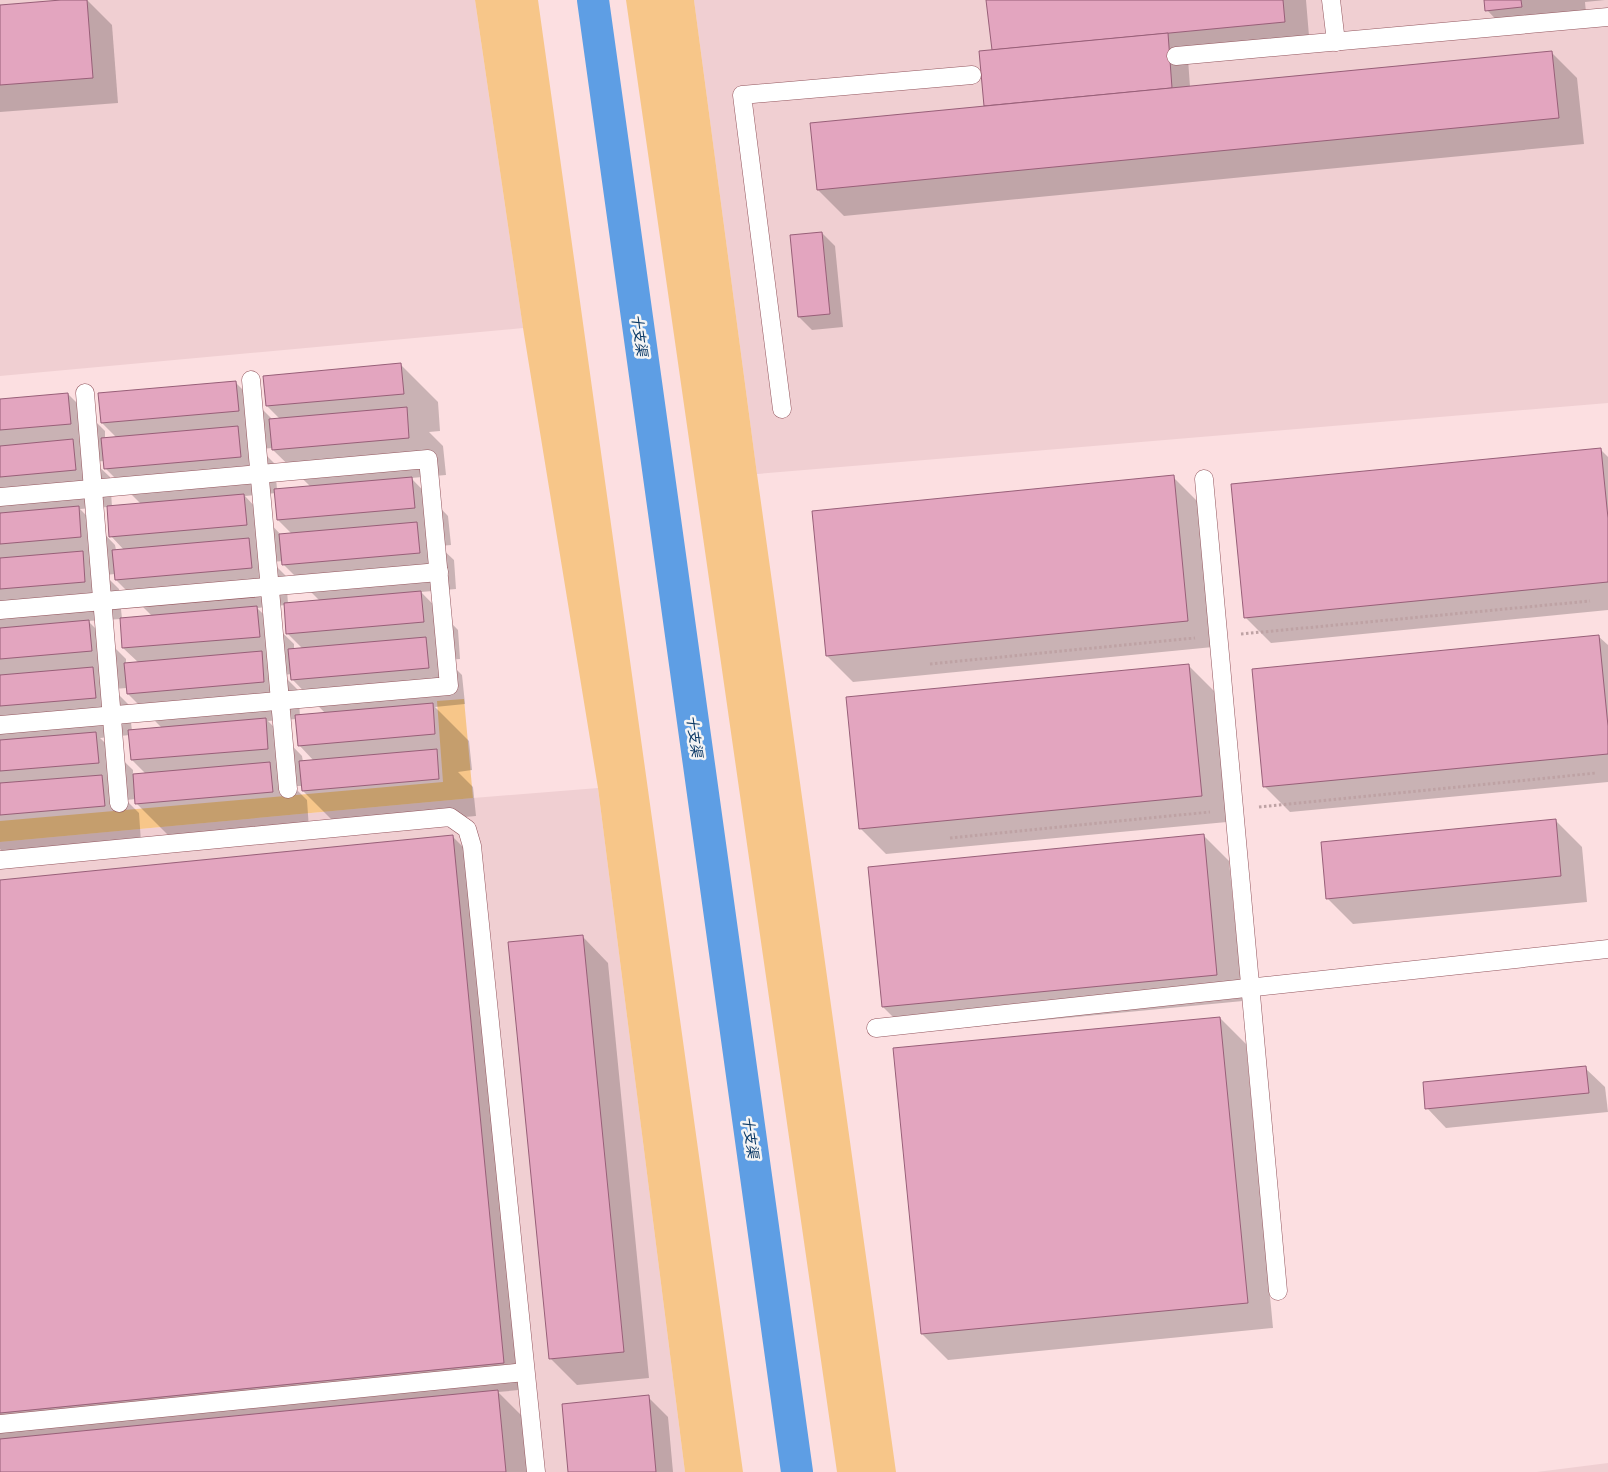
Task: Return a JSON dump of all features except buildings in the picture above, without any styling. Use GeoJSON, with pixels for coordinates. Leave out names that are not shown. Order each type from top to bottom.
{"type":"FeatureCollection","features":[{"type":"Feature","properties":{"kind":"lane"},"geometry":{"type":"LineString","coordinates":[[1331,0],[1336,42]]}},
{"type":"Feature","properties":{"kind":"lane"},"geometry":{"type":"LineString","coordinates":[[1176,56],[1608,18]]}},
{"type":"Feature","properties":{"kind":"lane"},"geometry":{"type":"LineString","coordinates":[[782,409],[742,95],[972,75]]}},
{"type":"Feature","properties":{"kind":"lane"},"geometry":{"type":"LineString","coordinates":[[251,380],[288,789]]}},
{"type":"Feature","properties":{"kind":"lane"},"geometry":{"type":"LineString","coordinates":[[85,393],[119,803]]}},
{"type":"Feature","properties":{"kind":"lane"},"geometry":{"type":"LineString","coordinates":[[0,497],[428,459],[449,686],[0,725]]}},
{"type":"Feature","properties":{"kind":"lane"},"geometry":{"type":"LineString","coordinates":[[1204,479],[1278,1291]]}},
{"type":"Feature","properties":{"kind":"lane"},"geometry":{"type":"LineString","coordinates":[[0,610],[439,572]]}},
{"type":"Feature","properties":{"kind":"lane"},"geometry":{"type":"LineString","coordinates":[[0,860],[450,817],[467,829],[472,846],[536,1472]]}},
{"type":"Feature","properties":{"kind":"lane"},"geometry":{"type":"LineString","coordinates":[[876,1028],[1608,948]]}},
{"type":"Feature","properties":{"kind":"lane"},"geometry":{"type":"LineString","coordinates":[[0,1424],[526,1372]]}},
{"type":"Feature","properties":{"kind":"path"},"geometry":{"type":"LineString","coordinates":[[930,664],[1590,601]]}},
{"type":"Feature","properties":{"kind":"path"},"geometry":{"type":"LineString","coordinates":[[950,838],[1596,773]]}},
{"type":"Feature","properties":{"kind":"shaded area"},"geometry":{"type":"Polygon","coordinates":[[[0,0],[475,0],[523,328],[0,376],[0,0]]]}},
{"type":"Feature","properties":{"kind":"shaded area"},"geometry":{"type":"Polygon","coordinates":[[[475,0],[538,0],[743,1472],[685,1472],[598,788],[523,328],[475,0]]]}},
{"type":"Feature","properties":{"kind":"shaded area"},"geometry":{"type":"Polygon","coordinates":[[[626,0],[694,0],[757,474],[896,1472],[837,1472],[626,0]]]}},
{"type":"Feature","properties":{"kind":"shaded area"},"geometry":{"type":"Polygon","coordinates":[[[694,0],[1608,0],[1608,403],[757,474],[694,0]]]}},
{"type":"Feature","properties":{"kind":"shaded area"},"geometry":{"type":"Polygon","coordinates":[[[464,699],[473,798],[0,842],[0,821],[443,782],[437,701],[464,699]]]}},
{"type":"Feature","properties":{"kind":"shaded area"},"geometry":{"type":"Polygon","coordinates":[[[598,788],[685,1472],[0,1472],[0,842],[598,788]]]}},
{"type":"Feature","properties":{"kind":"shaded area"},"geometry":{"type":"Polygon","coordinates":[[[1608,1463],[1608,1472],[1537,1472],[1608,1463]]]}},
{"type":"Feature","properties":{"kind":"waterway","name":"十支渠"},"geometry":{"type":"LineString","coordinates":[[593,0],[797,1472]]}}]}
